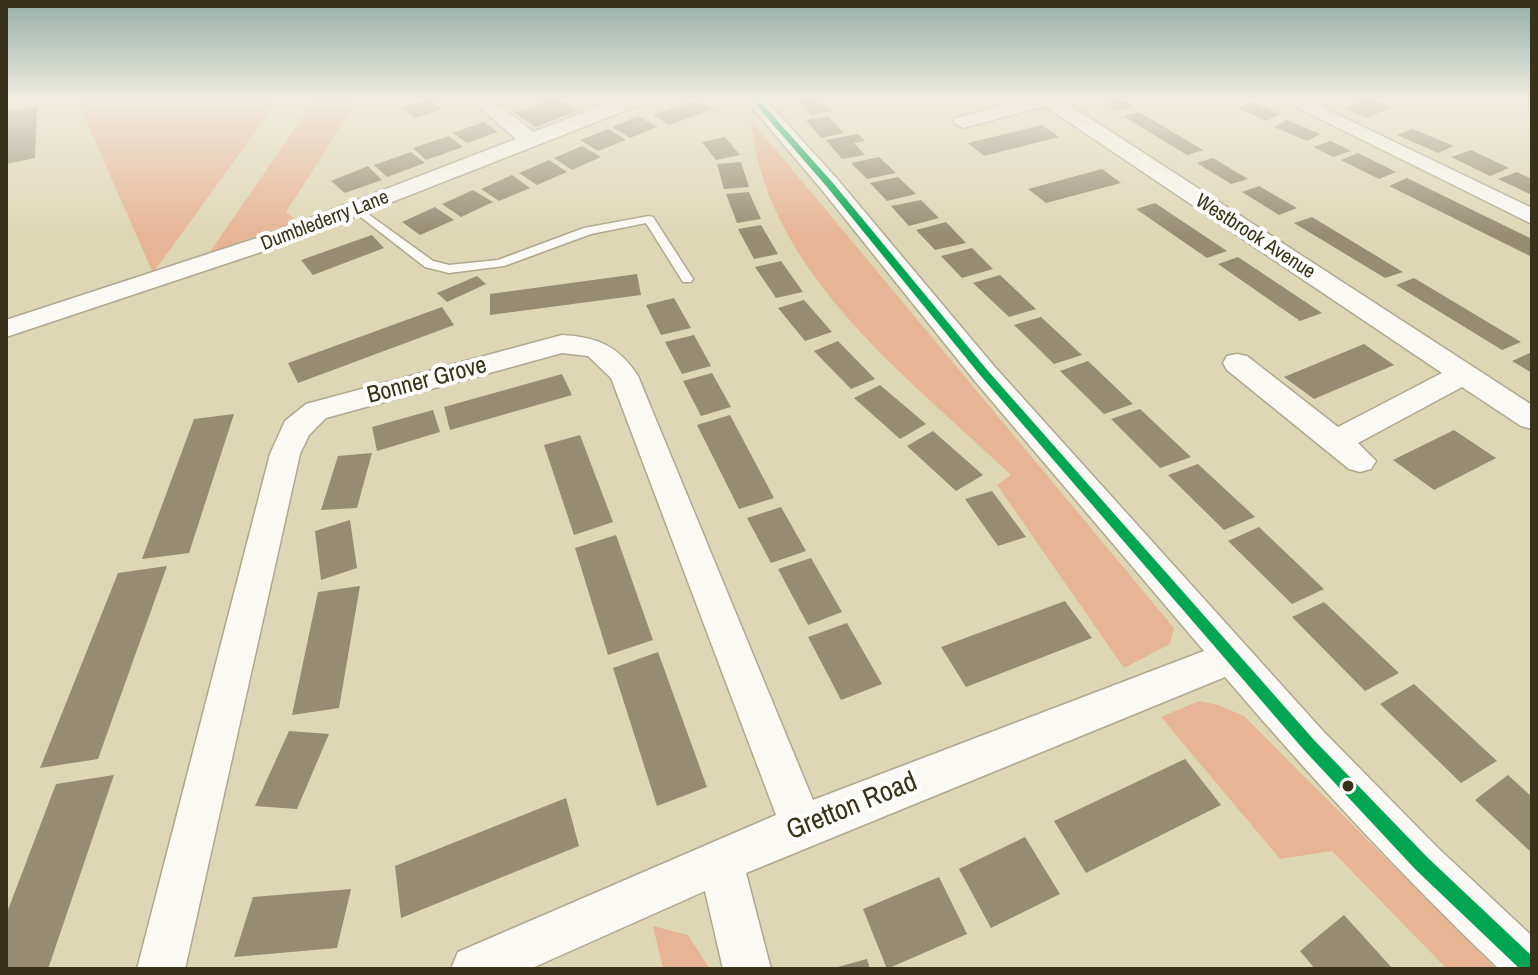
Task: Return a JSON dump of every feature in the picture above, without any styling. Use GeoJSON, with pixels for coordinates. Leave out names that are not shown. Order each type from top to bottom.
{"type":"FeatureCollection","features":[{"type":"Feature","properties":{"kind":"street","name":"Dumblederry Lane"},"geometry":{"type":"LineString","coordinates":[[6,329],[238,253],[525,144]]}},
{"type":"Feature","properties":{"kind":"street"},"geometry":{"type":"LineString","coordinates":[[793,144],[984,373],[1309,745],[1422,864],[1532,968]]}},
{"type":"Feature","properties":{"kind":"street","name":"Westbrook Avenue"},"geometry":{"type":"LineString","coordinates":[[1113,144],[1532,419]]}},
{"type":"Feature","properties":{"kind":"street"},"geometry":{"type":"LineString","coordinates":[[1390,144],[1532,217]]}},
{"type":"Feature","properties":{"kind":"street","name":"Bonner Grove"},"geometry":{"type":"LineString","coordinates":[[161,969],[285,454],[296,429],[316,411],[562,344],[592,346],[608,354],[624,376],[802,826]]}},
{"type":"Feature","properties":{"kind":"street"},"geometry":{"type":"LineString","coordinates":[[1237,363],[1360,461]]}},
{"type":"Feature","properties":{"kind":"street"},"geometry":{"type":"LineString","coordinates":[[1335,442],[1463,374]]}},
{"type":"Feature","properties":{"kind":"street","name":"Gretton Road"},"geometry":{"type":"LineString","coordinates":[[475,969],[802,826],[1234,656]]}},
{"type":"Feature","properties":{"kind":"street"},"geometry":{"type":"LineString","coordinates":[[721,862],[747,969]]}},
{"type":"Feature","properties":{"kind":"lane"},"geometry":{"type":"LineString","coordinates":[[357,209],[429,264],[449,269],[500,263],[588,231],[649,219],[687,279]]}},
{"type":"Feature","properties":{"kind":"shaded area"},"geometry":{"type":"Polygon","coordinates":[[[96,144],[247,144],[153,273],[96,144]]]}},
{"type":"Feature","properties":{"kind":"shaded area"},"geometry":{"type":"Polygon","coordinates":[[[285,144],[330,144],[286,212],[298,221],[209,253],[285,144]]]}},
{"type":"Feature","properties":{"kind":"shaded area"},"geometry":{"type":"Polygon","coordinates":[[[756,144],[771,144],[1174,628],[1170,644],[1124,668],[997,485],[1011,475],[887,360],[848,318],[812,273],[783,226],[762,175],[756,144]]]}},
{"type":"Feature","properties":{"kind":"shaded area"},"geometry":{"type":"Polygon","coordinates":[[[1199,701],[1244,716],[1496,969],[1447,969],[1332,851],[1280,859],[1161,717],[1199,701]]]}},
{"type":"Feature","properties":{"kind":"shaded area"},"geometry":{"type":"Polygon","coordinates":[[[653,926],[688,935],[710,969],[663,969],[653,926]]]}},
{"type":"Feature","properties":{"kind":"building"},"geometry":{"type":"Polygon","coordinates":[[[6,144],[36,144],[35,158],[6,164],[6,144]]]}},
{"type":"Feature","properties":{"kind":"building"},"geometry":{"type":"Polygon","coordinates":[[[426,144],[459,144],[463,147],[426,160],[413,148],[426,144]]]}},
{"type":"Feature","properties":{"kind":"building"},"geometry":{"type":"Polygon","coordinates":[[[586,144],[617,144],[598,151],[586,144]]]}},
{"type":"Feature","properties":{"kind":"building"},"geometry":{"type":"Polygon","coordinates":[[[703,144],[730,144],[740,155],[716,160],[703,144]]]}},
{"type":"Feature","properties":{"kind":"building"},"geometry":{"type":"Polygon","coordinates":[[[829,144],[854,144],[865,155],[842,159],[829,144]]]}},
{"type":"Feature","properties":{"kind":"building"},"geometry":{"type":"Polygon","coordinates":[[[969,144],[1033,144],[984,156],[969,144]]]}},
{"type":"Feature","properties":{"kind":"building"},"geometry":{"type":"Polygon","coordinates":[[[1168,144],[1192,144],[1203,150],[1187,155],[1168,144]]]}},
{"type":"Feature","properties":{"kind":"building"},"geometry":{"type":"Polygon","coordinates":[[[1336,144],[1351,151],[1333,157],[1313,147],[1336,144]]]}},
{"type":"Feature","properties":{"kind":"building"},"geometry":{"type":"Polygon","coordinates":[[[1416,144],[1454,146],[1438,153],[1416,144]]]}},
{"type":"Feature","properties":{"kind":"building"},"geometry":{"type":"Polygon","coordinates":[[[582,146],[601,157],[572,170],[554,158],[582,146]]]}},
{"type":"Feature","properties":{"kind":"building"},"geometry":{"type":"Polygon","coordinates":[[[1471,150],[1509,168],[1490,176],[1451,157],[1471,150]]]}},
{"type":"Feature","properties":{"kind":"building"},"geometry":{"type":"Polygon","coordinates":[[[411,152],[425,163],[387,177],[374,165],[411,152]]]}},
{"type":"Feature","properties":{"kind":"building"},"geometry":{"type":"Polygon","coordinates":[[[1358,153],[1396,172],[1379,179],[1341,160],[1358,153]]]}},
{"type":"Feature","properties":{"kind":"building"},"geometry":{"type":"Polygon","coordinates":[[[879,157],[896,173],[867,179],[851,163],[879,157]]]}},
{"type":"Feature","properties":{"kind":"building"},"geometry":{"type":"Polygon","coordinates":[[[1213,158],[1248,179],[1231,184],[1197,163],[1213,158]]]}},
{"type":"Feature","properties":{"kind":"building"},"geometry":{"type":"Polygon","coordinates":[[[549,160],[567,172],[537,185],[519,173],[549,160]]]}},
{"type":"Feature","properties":{"kind":"building"},"geometry":{"type":"Polygon","coordinates":[[[741,162],[749,187],[724,189],[717,164],[741,162]]]}},
{"type":"Feature","properties":{"kind":"building"},"geometry":{"type":"Polygon","coordinates":[[[368,166],[382,180],[345,193],[331,181],[368,166]]]}},
{"type":"Feature","properties":{"kind":"building"},"geometry":{"type":"Polygon","coordinates":[[[1102,169],[1121,183],[1046,203],[1028,189],[1102,169]]]}},
{"type":"Feature","properties":{"kind":"building"},"geometry":{"type":"Polygon","coordinates":[[[1517,172],[1532,179],[1532,195],[1498,179],[1517,172]]]}},
{"type":"Feature","properties":{"kind":"building"},"geometry":{"type":"Polygon","coordinates":[[[512,175],[530,188],[499,201],[481,189],[512,175]]]}},
{"type":"Feature","properties":{"kind":"building"},"geometry":{"type":"Polygon","coordinates":[[[898,177],[916,194],[887,201],[870,183],[898,177]]]}},
{"type":"Feature","properties":{"kind":"building"},"geometry":{"type":"Polygon","coordinates":[[[1407,178],[1532,239],[1532,257],[1389,186],[1407,178]]]}},
{"type":"Feature","properties":{"kind":"building"},"geometry":{"type":"Polygon","coordinates":[[[1259,186],[1297,208],[1279,215],[1242,192],[1259,186]]]}},
{"type":"Feature","properties":{"kind":"building"},"geometry":{"type":"Polygon","coordinates":[[[473,190],[493,202],[461,217],[442,204],[473,190]]]}},
{"type":"Feature","properties":{"kind":"building"},"geometry":{"type":"Polygon","coordinates":[[[749,192],[761,219],[737,223],[726,194],[749,192]]]}},
{"type":"Feature","properties":{"kind":"building"},"geometry":{"type":"Polygon","coordinates":[[[921,200],[939,218],[909,226],[891,206],[921,200]]]}},
{"type":"Feature","properties":{"kind":"building"},"geometry":{"type":"Polygon","coordinates":[[[1155,203],[1227,251],[1207,258],[1136,209],[1155,203]]]}},
{"type":"Feature","properties":{"kind":"building"},"geometry":{"type":"Polygon","coordinates":[[[435,207],[454,220],[420,235],[402,222],[435,207]]]}},
{"type":"Feature","properties":{"kind":"building"},"geometry":{"type":"Polygon","coordinates":[[[1312,217],[1403,272],[1385,278],[1294,223],[1312,217]]]}},
{"type":"Feature","properties":{"kind":"building"},"geometry":{"type":"Polygon","coordinates":[[[946,222],[966,243],[935,250],[916,230],[946,222]]]}},
{"type":"Feature","properties":{"kind":"building"},"geometry":{"type":"Polygon","coordinates":[[[761,225],[778,254],[754,259],[738,229],[761,225]]]}},
{"type":"Feature","properties":{"kind":"building"},"geometry":{"type":"Polygon","coordinates":[[[372,235],[384,248],[313,275],[301,260],[372,235]]]}},
{"type":"Feature","properties":{"kind":"building"},"geometry":{"type":"Polygon","coordinates":[[[972,248],[993,269],[962,278],[941,256],[972,248]]]}},
{"type":"Feature","properties":{"kind":"building"},"geometry":{"type":"Polygon","coordinates":[[[1238,257],[1322,313],[1300,321],[1218,264],[1238,257]]]}},
{"type":"Feature","properties":{"kind":"building"},"geometry":{"type":"Polygon","coordinates":[[[781,261],[803,292],[776,298],[755,267],[781,261]]]}},
{"type":"Feature","properties":{"kind":"building"},"geometry":{"type":"Polygon","coordinates":[[[637,274],[641,295],[490,315],[490,294],[637,274]]]}},
{"type":"Feature","properties":{"kind":"building"},"geometry":{"type":"Polygon","coordinates":[[[1000,275],[1036,309],[1009,317],[973,283],[1000,275]]]}},
{"type":"Feature","properties":{"kind":"building"},"geometry":{"type":"Polygon","coordinates":[[[477,276],[486,284],[447,302],[437,293],[477,276]]]}},
{"type":"Feature","properties":{"kind":"building"},"geometry":{"type":"Polygon","coordinates":[[[1414,278],[1521,342],[1502,350],[1396,285],[1414,278]]]}},
{"type":"Feature","properties":{"kind":"building"},"geometry":{"type":"Polygon","coordinates":[[[674,298],[691,328],[661,335],[646,305],[674,298]]]}},
{"type":"Feature","properties":{"kind":"building"},"geometry":{"type":"Polygon","coordinates":[[[804,300],[832,332],[805,341],[778,308],[804,300]]]}},
{"type":"Feature","properties":{"kind":"building"},"geometry":{"type":"Polygon","coordinates":[[[442,307],[454,325],[298,383],[288,363],[442,307]]]}},
{"type":"Feature","properties":{"kind":"building"},"geometry":{"type":"Polygon","coordinates":[[[1041,317],[1082,355],[1054,364],[1014,325],[1041,317]]]}},
{"type":"Feature","properties":{"kind":"building"},"geometry":{"type":"Polygon","coordinates":[[[694,335],[711,366],[682,374],[665,342],[694,335]]]}},
{"type":"Feature","properties":{"kind":"building"},"geometry":{"type":"Polygon","coordinates":[[[838,341],[875,379],[851,389],[814,351],[838,341]]]}},
{"type":"Feature","properties":{"kind":"building"},"geometry":{"type":"Polygon","coordinates":[[[1364,344],[1394,365],[1314,399],[1284,377],[1364,344]]]}},
{"type":"Feature","properties":{"kind":"building"},"geometry":{"type":"Polygon","coordinates":[[[1532,352],[1532,373],[1512,361],[1532,352]]]}},
{"type":"Feature","properties":{"kind":"building"},"geometry":{"type":"Polygon","coordinates":[[[1088,361],[1133,404],[1104,414],[1060,371],[1088,361]]]}},
{"type":"Feature","properties":{"kind":"building"},"geometry":{"type":"Polygon","coordinates":[[[712,373],[731,407],[701,416],[683,381],[712,373]]]}},
{"type":"Feature","properties":{"kind":"building"},"geometry":{"type":"Polygon","coordinates":[[[562,374],[572,395],[450,430],[444,407],[562,374]]]}},
{"type":"Feature","properties":{"kind":"building"},"geometry":{"type":"Polygon","coordinates":[[[880,385],[926,424],[900,439],[854,398],[880,385]]]}},
{"type":"Feature","properties":{"kind":"building"},"geometry":{"type":"Polygon","coordinates":[[[1140,409],[1191,457],[1160,468],[1111,419],[1140,409]]]}},
{"type":"Feature","properties":{"kind":"building"},"geometry":{"type":"Polygon","coordinates":[[[433,410],[440,432],[377,451],[372,427],[433,410]]]}},
{"type":"Feature","properties":{"kind":"building"},"geometry":{"type":"Polygon","coordinates":[[[234,414],[189,553],[142,559],[194,419],[234,414]]]}},
{"type":"Feature","properties":{"kind":"building"},"geometry":{"type":"Polygon","coordinates":[[[730,415],[774,498],[739,509],[697,425],[730,415]]]}},
{"type":"Feature","properties":{"kind":"building"},"geometry":{"type":"Polygon","coordinates":[[[1454,430],[1496,458],[1434,490],[1393,460],[1454,430]]]}},
{"type":"Feature","properties":{"kind":"building"},"geometry":{"type":"Polygon","coordinates":[[[933,431],[983,475],[956,491],[907,446],[933,431]]]}},
{"type":"Feature","properties":{"kind":"building"},"geometry":{"type":"Polygon","coordinates":[[[580,435],[613,522],[574,535],[544,445],[580,435]]]}},
{"type":"Feature","properties":{"kind":"building"},"geometry":{"type":"Polygon","coordinates":[[[372,453],[357,508],[321,510],[338,456],[372,453]]]}},
{"type":"Feature","properties":{"kind":"building"},"geometry":{"type":"Polygon","coordinates":[[[1198,464],[1255,517],[1224,530],[1168,475],[1198,464]]]}},
{"type":"Feature","properties":{"kind":"building"},"geometry":{"type":"Polygon","coordinates":[[[992,491],[1026,537],[998,546],[965,499],[992,491]]]}},
{"type":"Feature","properties":{"kind":"building"},"geometry":{"type":"Polygon","coordinates":[[[781,507],[806,551],[771,563],[747,518],[781,507]]]}},
{"type":"Feature","properties":{"kind":"building"},"geometry":{"type":"Polygon","coordinates":[[[350,520],[357,568],[321,580],[315,531],[350,520]]]}},
{"type":"Feature","properties":{"kind":"building"},"geometry":{"type":"Polygon","coordinates":[[[1259,527],[1324,589],[1292,604],[1228,541],[1259,527]]]}},
{"type":"Feature","properties":{"kind":"building"},"geometry":{"type":"Polygon","coordinates":[[[616,535],[653,640],[608,655],[575,548],[616,535]]]}},
{"type":"Feature","properties":{"kind":"building"},"geometry":{"type":"Polygon","coordinates":[[[811,558],[842,612],[808,625],[778,569],[811,558]]]}},
{"type":"Feature","properties":{"kind":"building"},"geometry":{"type":"Polygon","coordinates":[[[167,566],[98,759],[40,768],[118,573],[167,566]]]}},
{"type":"Feature","properties":{"kind":"building"},"geometry":{"type":"Polygon","coordinates":[[[360,586],[339,708],[292,715],[318,592],[360,586]]]}},
{"type":"Feature","properties":{"kind":"building"},"geometry":{"type":"Polygon","coordinates":[[[1065,601],[1092,638],[966,687],[941,647],[1065,601]]]}},
{"type":"Feature","properties":{"kind":"building"},"geometry":{"type":"Polygon","coordinates":[[[1324,602],[1399,673],[1365,691],[1292,617],[1324,602]]]}},
{"type":"Feature","properties":{"kind":"building"},"geometry":{"type":"Polygon","coordinates":[[[847,623],[882,684],[841,700],[808,637],[847,623]]]}},
{"type":"Feature","properties":{"kind":"building"},"geometry":{"type":"Polygon","coordinates":[[[658,652],[707,787],[657,806],[613,668],[658,652]]]}},
{"type":"Feature","properties":{"kind":"building"},"geometry":{"type":"Polygon","coordinates":[[[1414,684],[1497,761],[1461,783],[1380,704],[1414,684]]]}},
{"type":"Feature","properties":{"kind":"building"},"geometry":{"type":"Polygon","coordinates":[[[289,731],[329,734],[297,809],[255,806],[289,731]]]}},
{"type":"Feature","properties":{"kind":"building"},"geometry":{"type":"Polygon","coordinates":[[[1185,759],[1221,805],[1086,873],[1054,821],[1185,759]]]}},
{"type":"Feature","properties":{"kind":"building"},"geometry":{"type":"Polygon","coordinates":[[[114,775],[48,969],[6,969],[6,915],[56,784],[114,775]]]}},
{"type":"Feature","properties":{"kind":"building"},"geometry":{"type":"Polygon","coordinates":[[[1508,775],[1532,797],[1532,853],[1475,800],[1508,775]]]}},
{"type":"Feature","properties":{"kind":"building"},"geometry":{"type":"Polygon","coordinates":[[[566,798],[579,846],[401,918],[395,866],[566,798]]]}},
{"type":"Feature","properties":{"kind":"building"},"geometry":{"type":"Polygon","coordinates":[[[1025,837],[1060,894],[991,928],[959,869],[1025,837]]]}},
{"type":"Feature","properties":{"kind":"building"},"geometry":{"type":"Polygon","coordinates":[[[939,877],[967,934],[887,969],[863,909],[939,877]]]}},
{"type":"Feature","properties":{"kind":"building"},"geometry":{"type":"Polygon","coordinates":[[[351,889],[337,948],[234,957],[253,897],[351,889]]]}},
{"type":"Feature","properties":{"kind":"building"},"geometry":{"type":"Polygon","coordinates":[[[1344,915],[1393,969],[1315,969],[1300,951],[1344,915]]]}},
{"type":"Feature","properties":{"kind":"building"},"geometry":{"type":"Polygon","coordinates":[[[867,959],[870,969],[834,969],[834,968],[867,959]]]}},
{"type":"Feature","properties":{"kind":"transit line"},"geometry":{"type":"LineString","coordinates":[[793,144],[984,373],[1309,745],[1422,864],[1532,968]]}}]}
